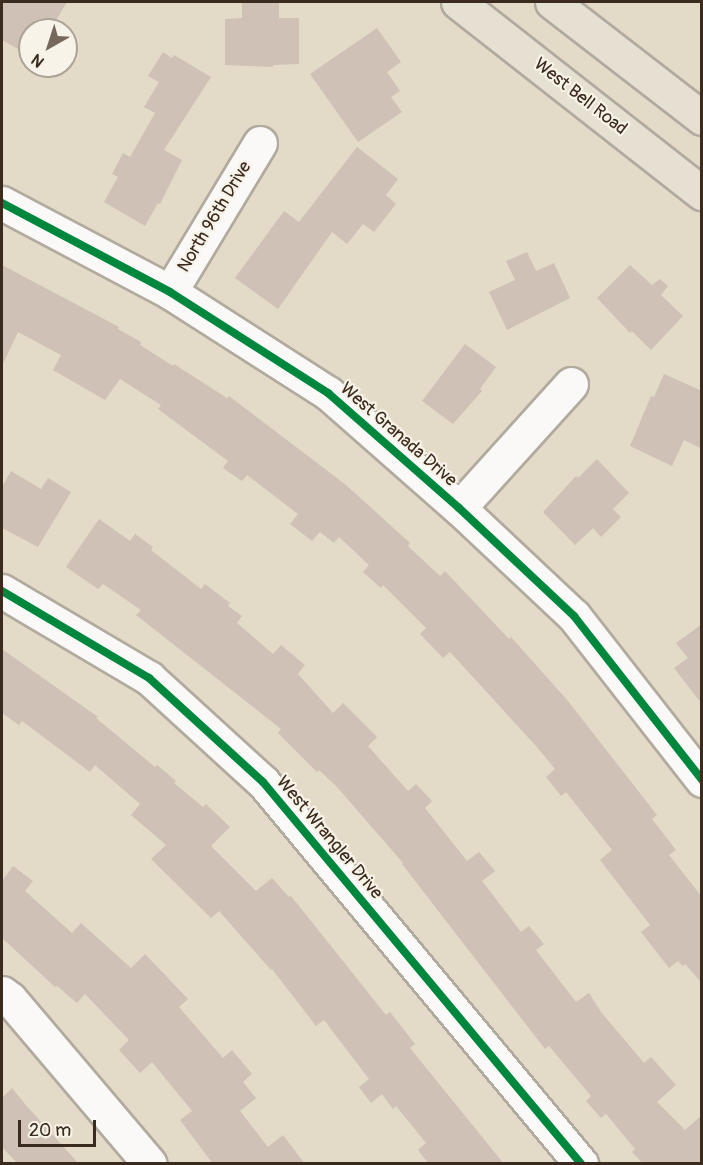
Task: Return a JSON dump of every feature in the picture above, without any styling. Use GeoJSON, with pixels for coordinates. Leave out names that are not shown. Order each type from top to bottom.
{"type":"FeatureCollection","features":[{"type":"Feature","properties":{"kind":"main road","name":"West Bell Road"},"geometry":{"type":"LineString","coordinates":[[458,2],[702,193]]}},
{"type":"Feature","properties":{"kind":"main road"},"geometry":{"type":"LineString","coordinates":[[552,2],[702,118]]}},
{"type":"Feature","properties":{"kind":"street","name":"North 96th Drive"},"geometry":{"type":"LineString","coordinates":[[170,292],[260,143]]}},
{"type":"Feature","properties":{"kind":"street","name":"West Granada Drive"},"geometry":{"type":"LineString","coordinates":[[2,202],[170,292],[328,393],[459,508],[574,616],[700,775]]}},
{"type":"Feature","properties":{"kind":"street"},"geometry":{"type":"LineString","coordinates":[[459,508],[571,384]]}},
{"type":"Feature","properties":{"kind":"street","name":"West Wrangler Drive"},"geometry":{"type":"LineString","coordinates":[[2,591],[149,678],[263,782],[580,1164]]}},
{"type":"Feature","properties":{"kind":"street"},"geometry":{"type":"LineString","coordinates":[[2,993],[10,999],[150,1164]]}},
{"type":"Feature","properties":{"kind":"building"},"geometry":{"type":"Polygon","coordinates":[[[2,2],[67,2],[57,18],[18,18],[18,49],[2,40],[2,2]]]}},
{"type":"Feature","properties":{"kind":"building"},"geometry":{"type":"Polygon","coordinates":[[[242,2],[279,2],[279,18],[299,18],[299,64],[273,65],[273,67],[225,65],[225,19],[242,18],[242,2]]]}},
{"type":"Feature","properties":{"kind":"building"},"geometry":{"type":"Polygon","coordinates":[[[377,28],[401,62],[387,72],[400,91],[391,97],[402,112],[358,142],[310,74],[377,28]]]}},
{"type":"Feature","properties":{"kind":"building"},"geometry":{"type":"Polygon","coordinates":[[[163,52],[172,58],[174,55],[211,77],[164,150],[182,160],[160,204],[158,203],[145,226],[104,202],[118,177],[112,174],[123,153],[130,157],[155,113],[144,107],[159,82],[148,76],[163,52]]]}},
{"type":"Feature","properties":{"kind":"building"},"geometry":{"type":"Polygon","coordinates":[[[357,147],[398,179],[386,195],[396,204],[374,232],[363,224],[347,244],[332,232],[278,309],[235,278],[284,211],[299,222],[357,147]]]}},
{"type":"Feature","properties":{"kind":"building"},"geometry":{"type":"Polygon","coordinates":[[[527,252],[536,271],[554,263],[570,298],[507,330],[489,292],[515,280],[506,261],[527,252]]]}},
{"type":"Feature","properties":{"kind":"building"},"geometry":{"type":"Polygon","coordinates":[[[2,265],[119,327],[118,329],[141,342],[140,345],[173,366],[174,364],[227,398],[229,396],[346,485],[410,543],[408,546],[440,576],[445,571],[509,639],[511,637],[568,701],[657,815],[652,819],[676,850],[669,855],[702,897],[702,983],[685,964],[683,966],[678,961],[669,968],[641,932],[650,925],[600,860],[612,850],[566,792],[561,796],[546,777],[555,769],[450,652],[443,658],[420,634],[426,628],[383,585],[381,588],[363,572],[369,565],[339,537],[334,543],[320,532],[312,541],[290,524],[298,514],[247,475],[242,481],[223,468],[228,461],[158,409],[161,405],[120,379],[105,400],[53,370],[61,355],[18,332],[2,366],[2,265]]]}},
{"type":"Feature","properties":{"kind":"building"},"geometry":{"type":"Polygon","coordinates":[[[630,265],[652,285],[660,279],[668,286],[661,295],[683,316],[651,350],[632,331],[630,333],[597,298],[630,265]]]}},
{"type":"Feature","properties":{"kind":"building"},"geometry":{"type":"Polygon","coordinates":[[[465,344],[496,367],[480,389],[482,391],[453,424],[422,401],[465,344]]]}},
{"type":"Feature","properties":{"kind":"building"},"geometry":{"type":"Polygon","coordinates":[[[664,374],[702,391],[702,449],[684,440],[672,466],[630,446],[651,396],[654,397],[664,374]]]}},
{"type":"Feature","properties":{"kind":"building"},"geometry":{"type":"Polygon","coordinates":[[[597,459],[629,493],[613,509],[621,517],[601,537],[593,528],[575,545],[543,512],[576,476],[578,478],[597,459]]]}},
{"type":"Feature","properties":{"kind":"building"},"geometry":{"type":"Polygon","coordinates":[[[11,471],[41,489],[48,478],[71,492],[38,547],[2,528],[2,487],[11,471]]]}},
{"type":"Feature","properties":{"kind":"building"},"geometry":{"type":"Polygon","coordinates":[[[99,519],[130,541],[135,534],[153,547],[151,550],[201,589],[205,584],[230,603],[228,606],[242,616],[237,623],[273,654],[281,645],[305,665],[298,674],[333,713],[343,703],[377,737],[368,746],[408,791],[416,784],[432,801],[425,808],[467,861],[479,852],[495,871],[482,881],[521,932],[529,926],[544,944],[536,950],[576,1002],[589,993],[601,1012],[644,1063],[651,1057],[676,1085],[657,1102],[685,1130],[702,1115],[702,1164],[643,1164],[632,1152],[635,1149],[606,1114],[601,1118],[586,1101],[591,1096],[549,1046],[545,1049],[403,863],[337,787],[319,770],[317,772],[278,733],[281,729],[136,615],[141,610],[103,584],[98,589],[66,567],[99,519]]]}},
{"type":"Feature","properties":{"kind":"building"},"geometry":{"type":"Polygon","coordinates":[[[702,624],[702,704],[674,668],[688,658],[676,643],[702,624]]]}},
{"type":"Feature","properties":{"kind":"building"},"geometry":{"type":"Polygon","coordinates":[[[2,649],[98,717],[96,718],[155,767],[157,765],[176,781],[174,783],[203,807],[206,804],[230,827],[211,846],[256,891],[272,878],[289,897],[291,896],[386,1015],[390,1012],[415,1044],[410,1048],[504,1164],[429,1164],[418,1150],[426,1143],[396,1106],[393,1109],[382,1094],[371,1103],[359,1087],[369,1079],[324,1020],[316,1026],[272,969],[219,911],[211,918],[151,859],[166,845],[131,815],[140,804],[95,765],[90,772],[22,721],[19,725],[2,713],[2,649]]]}},
{"type":"Feature","properties":{"kind":"building"},"geometry":{"type":"Polygon","coordinates":[[[13,866],[33,881],[25,891],[72,933],[81,923],[131,968],[145,954],[188,999],[179,1007],[223,1058],[232,1050],[252,1074],[243,1082],[256,1098],[240,1111],[268,1147],[283,1135],[305,1164],[213,1164],[180,1120],[192,1111],[152,1062],[140,1073],[119,1050],[129,1040],[85,994],[77,1003],[57,986],[55,987],[2,938],[2,881],[13,866]]]}},
{"type":"Feature","properties":{"kind":"building"},"geometry":{"type":"Polygon","coordinates":[[[12,1088],[79,1164],[18,1164],[2,1147],[2,1098],[12,1088]]]}},
{"type":"Feature","properties":{"kind":"cycle path"},"geometry":{"type":"LineString","coordinates":[[2,203],[170,292],[328,393],[459,508],[574,616],[702,780]]}},
{"type":"Feature","properties":{"kind":"cycle path"},"geometry":{"type":"LineString","coordinates":[[2,591],[149,678],[263,782],[581,1164]]}}]}
